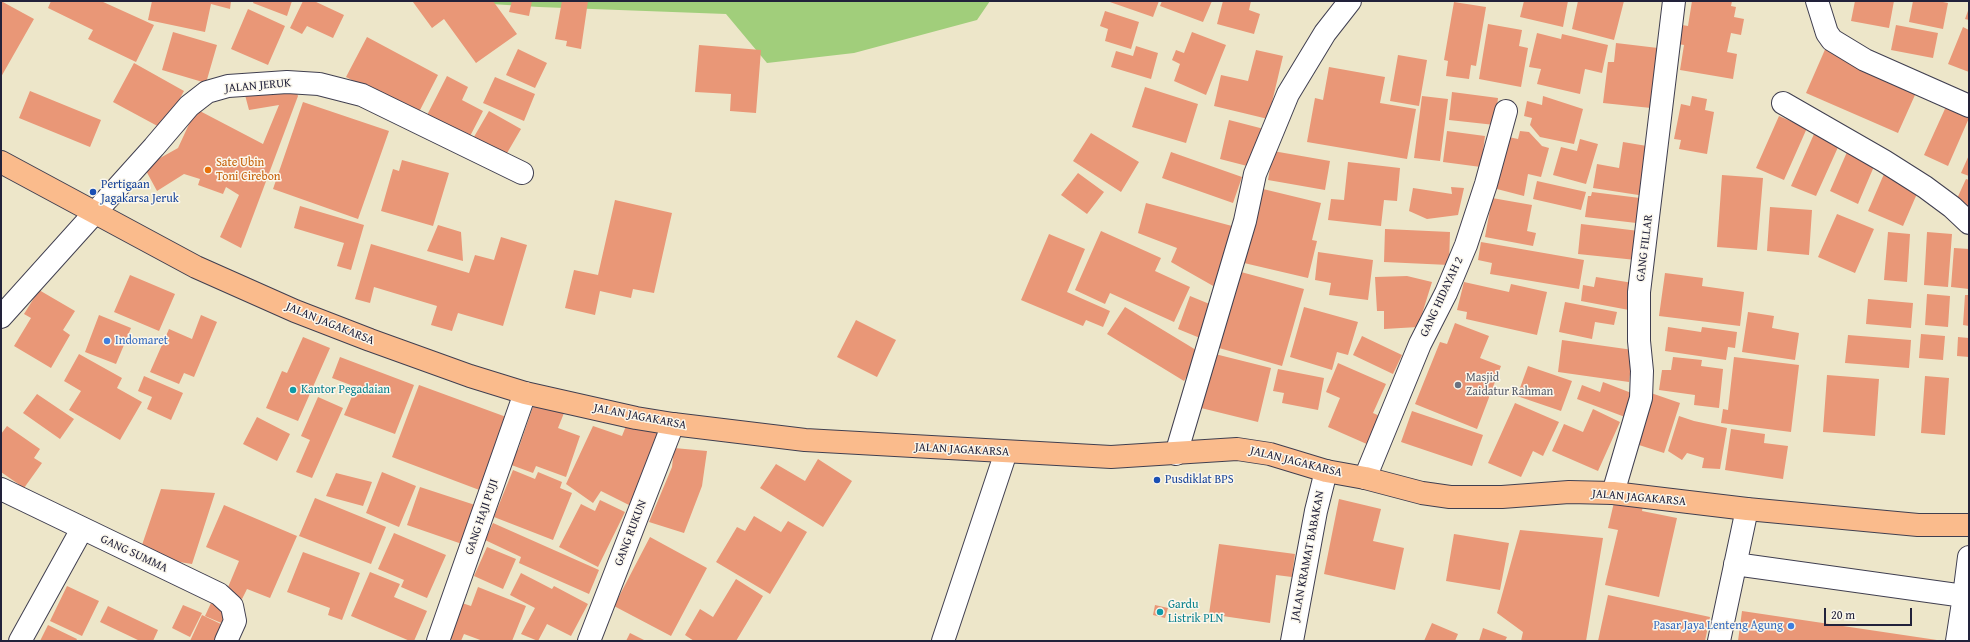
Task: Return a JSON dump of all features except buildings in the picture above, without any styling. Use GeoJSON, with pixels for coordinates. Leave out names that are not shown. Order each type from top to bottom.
{"type":"FeatureCollection","features":[{"type":"Feature","properties":{"kind":"main road","name":"JALAN JAGAKARSA"},"geometry":{"type":"LineString","coordinates":[[1,162],[196,267],[296,310],[427,361],[525,393],[673,424],[805,440],[1111,458],[1237,449],[1270,454],[1326,471],[1365,478],[1422,493],[1450,497],[1502,497],[1569,492],[1613,493],[1747,509],[1918,526],[1969,525]]}},
{"type":"Feature","properties":{"kind":"street"},"geometry":{"type":"LineString","coordinates":[[1176,454],[1245,221],[1255,174],[1288,94],[1325,33],[1350,1]]}},
{"type":"Feature","properties":{"kind":"street","name":"GANG FILLAR"},"geometry":{"type":"LineString","coordinates":[[1613,493],[1640,398],[1642,378],[1639,341],[1639,292],[1674,1]]}},
{"type":"Feature","properties":{"kind":"street"},"geometry":{"type":"LineString","coordinates":[[1816,1],[1827,33],[1837,44],[1865,60],[1969,106]]}},
{"type":"Feature","properties":{"kind":"street","name":"JALAN JERUK"},"geometry":{"type":"LineString","coordinates":[[1,317],[189,106],[207,92],[228,86],[287,82],[318,84],[362,94],[522,173]]}},
{"type":"Feature","properties":{"kind":"street"},"geometry":{"type":"LineString","coordinates":[[1783,103],[1890,165],[1936,195],[1969,223]]}},
{"type":"Feature","properties":{"kind":"street","name":"GANG HIDAYAH 2"},"geometry":{"type":"LineString","coordinates":[[1365,478],[1420,344],[1446,293],[1466,245],[1486,184],[1506,111]]}},
{"type":"Feature","properties":{"kind":"street","name":"GANG HAJI PUJI"},"geometry":{"type":"LineString","coordinates":[[438,641],[525,393]]}},
{"type":"Feature","properties":{"kind":"street","name":"GANG RUKUN"},"geometry":{"type":"LineString","coordinates":[[589,641],[673,424]]}},
{"type":"Feature","properties":{"kind":"street"},"geometry":{"type":"LineString","coordinates":[[943,641],[1006,452]]}},
{"type":"Feature","properties":{"kind":"street","name":"JALAN KRAMAT BABAKAN"},"geometry":{"type":"LineString","coordinates":[[1292,641],[1316,511],[1326,471]]}},
{"type":"Feature","properties":{"kind":"street","name":"GANG SUMMA"},"geometry":{"type":"LineString","coordinates":[[1,489],[220,594],[232,606],[234,621],[226,641]]}},
{"type":"Feature","properties":{"kind":"street"},"geometry":{"type":"LineString","coordinates":[[1719,641],[1747,509]]}},
{"type":"Feature","properties":{"kind":"street"},"geometry":{"type":"LineString","coordinates":[[20,641],[82,529]]}},
{"type":"Feature","properties":{"kind":"street"},"geometry":{"type":"LineString","coordinates":[[1957,641],[1969,557]]}},
{"type":"Feature","properties":{"kind":"street"},"geometry":{"type":"LineString","coordinates":[[1735,564],[1964,596]]}},
{"type":"Feature","properties":{"kind":"green space"},"geometry":{"type":"Polygon","coordinates":[[[443,1],[990,1],[977,20],[854,53],[767,63],[726,14],[539,7],[443,1]]]}},
{"type":"Feature","properties":{"kind":"place","name":"Sate Ubin Toni Cirebon"},"geometry":{"type":"Point","coordinates":[208,170]}},
{"type":"Feature","properties":{"kind":"place","name":"Pertigaan Jagakarsa Jeruk"},"geometry":{"type":"Point","coordinates":[93,192]}},
{"type":"Feature","properties":{"kind":"place","name":"Indomaret"},"geometry":{"type":"Point","coordinates":[107,341]}},
{"type":"Feature","properties":{"kind":"place","name":"Masjid Zaidatur Rahman"},"geometry":{"type":"Point","coordinates":[1458,385]}},
{"type":"Feature","properties":{"kind":"place","name":"Kantor Pegadaian"},"geometry":{"type":"Point","coordinates":[293,390]}},
{"type":"Feature","properties":{"kind":"place","name":"Pusdiklat BPS"},"geometry":{"type":"Point","coordinates":[1157,480]}},
{"type":"Feature","properties":{"kind":"place","name":"Gardu Listrik PLN"},"geometry":{"type":"Point","coordinates":[1160,612]}},
{"type":"Feature","properties":{"kind":"place","name":"Pasar Jaya Lenteng Agung"},"geometry":{"type":"Point","coordinates":[1791,626]}}]}
